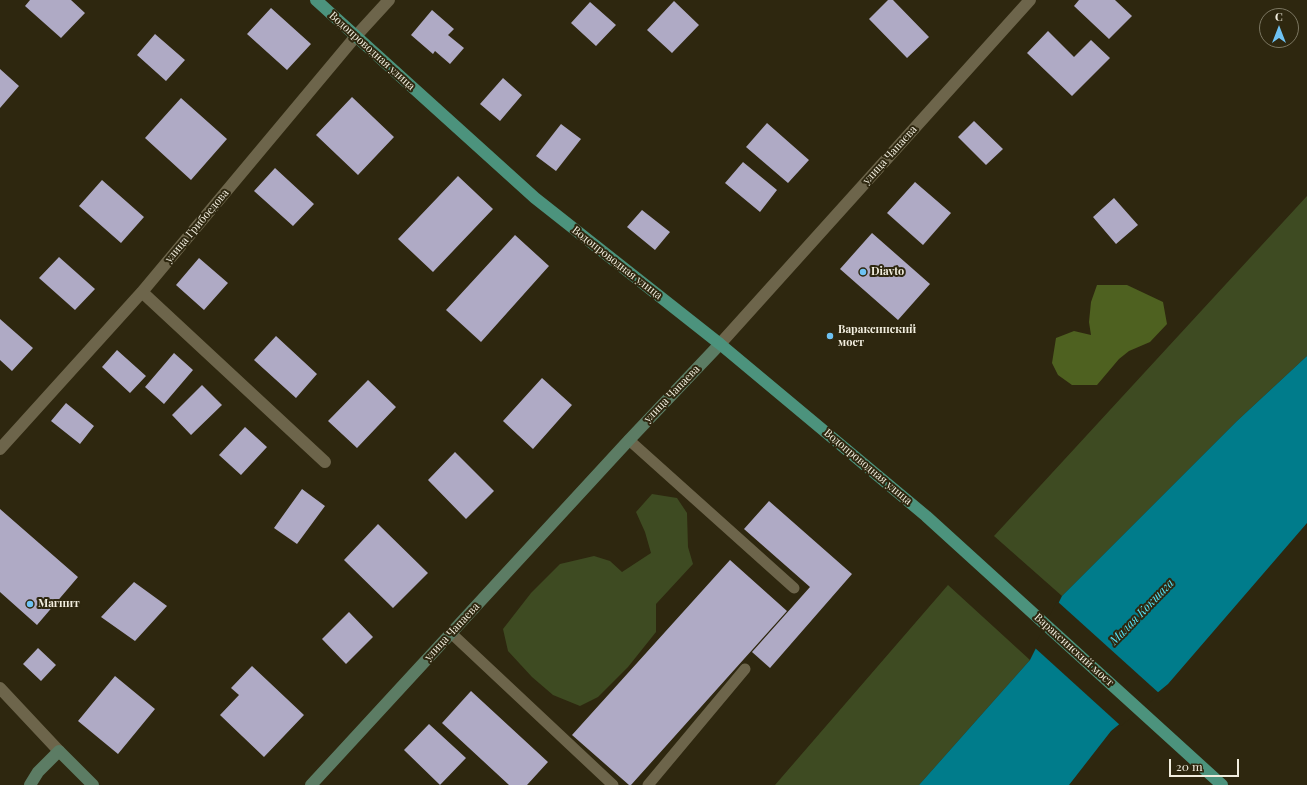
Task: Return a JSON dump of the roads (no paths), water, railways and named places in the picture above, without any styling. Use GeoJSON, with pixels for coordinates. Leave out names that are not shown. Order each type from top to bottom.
{"type":"FeatureCollection","features":[{"type":"Feature","properties":{"kind":"main road","name":"Водопроводная улица"},"geometry":{"type":"LineString","coordinates":[[316,0],[535,198],[720,344],[926,516]]}},
{"type":"Feature","properties":{"kind":"main road","name":"Вараксинский мост"},"geometry":{"type":"LineString","coordinates":[[926,516],[1222,785]]}},
{"type":"Feature","properties":{"kind":"street","name":"улица Грибоедова"},"geometry":{"type":"LineString","coordinates":[[0,449],[142,292],[356,36],[389,0]]}},
{"type":"Feature","properties":{"kind":"street","name":"улица Чапаева"},"geometry":{"type":"LineString","coordinates":[[311,785],[452,634],[629,440],[720,344],[1030,0]]}},
{"type":"Feature","properties":{"kind":"street"},"geometry":{"type":"LineString","coordinates":[[142,292],[325,462]]}},
{"type":"Feature","properties":{"kind":"street"},"geometry":{"type":"LineString","coordinates":[[0,688],[93,785]]}},
{"type":"Feature","properties":{"kind":"street"},"geometry":{"type":"LineString","coordinates":[[30,785],[38,772],[59,751]]}},
{"type":"Feature","properties":{"kind":"lane"},"geometry":{"type":"LineString","coordinates":[[629,440],[794,588]]}},
{"type":"Feature","properties":{"kind":"lane"},"geometry":{"type":"LineString","coordinates":[[452,634],[613,785]]}},
{"type":"Feature","properties":{"kind":"lane"},"geometry":{"type":"LineString","coordinates":[[648,785],[745,669]]}},
{"type":"Feature","properties":{"kind":"water","name":"Малая Кокшага"},"geometry":{"type":"Polygon","coordinates":[[[1307,356],[1307,523],[1168,684],[1111,731],[1069,785],[919,785],[1030,660],[1062,596],[1237,421],[1307,356]]]}},
{"type":"Feature","properties":{"kind":"place","name":"Diavto"},"geometry":{"type":"Point","coordinates":[863,272]}},
{"type":"Feature","properties":{"kind":"place","name":"Вараксинский мост"},"geometry":{"type":"Point","coordinates":[830,336]}},
{"type":"Feature","properties":{"kind":"place","name":"Магнит"},"geometry":{"type":"Point","coordinates":[30,604]}}]}
